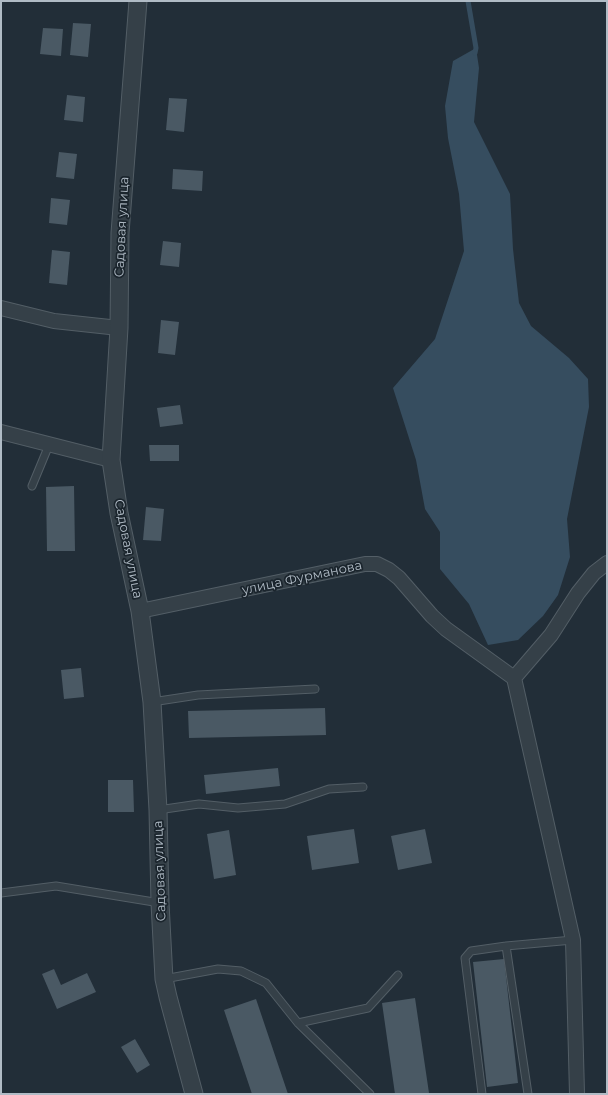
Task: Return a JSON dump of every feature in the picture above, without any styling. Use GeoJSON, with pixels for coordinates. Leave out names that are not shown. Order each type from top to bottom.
{"type":"FeatureCollection","features":[{"type":"Feature","properties":{"kind":"street","name":"Садовая улица"},"geometry":{"type":"LineString","coordinates":[[138,1],[120,232],[120,328],[111,460],[119,513],[140,611],[152,702],[158,810],[160,903],[164,979],[194,1094]]}},
{"type":"Feature","properties":{"kind":"street"},"geometry":{"type":"LineString","coordinates":[[1,308],[54,321],[120,328]]}},
{"type":"Feature","properties":{"kind":"street"},"geometry":{"type":"LineString","coordinates":[[1,432],[111,460]]}},
{"type":"Feature","properties":{"kind":"street"},"geometry":{"type":"LineString","coordinates":[[577,1094],[573,940],[514,678],[551,635],[578,593],[594,573],[607,563]]}},
{"type":"Feature","properties":{"kind":"street","name":"улица Фурманова"},"geometry":{"type":"LineString","coordinates":[[140,611],[365,564],[377,564],[389,570],[399,578],[432,616],[446,629],[514,678]]}},
{"type":"Feature","properties":{"kind":"lane"},"geometry":{"type":"LineString","coordinates":[[32,486],[49,445]]}},
{"type":"Feature","properties":{"kind":"lane"},"geometry":{"type":"LineString","coordinates":[[152,702],[198,695],[315,689]]}},
{"type":"Feature","properties":{"kind":"lane"},"geometry":{"type":"LineString","coordinates":[[158,810],[199,804],[238,808],[285,804],[329,789],[363,787]]}},
{"type":"Feature","properties":{"kind":"lane"},"geometry":{"type":"LineString","coordinates":[[1,893],[56,886],[160,903]]}},
{"type":"Feature","properties":{"kind":"lane"},"geometry":{"type":"LineString","coordinates":[[482,1094],[465,958],[471,950],[573,940]]}},
{"type":"Feature","properties":{"kind":"lane"},"geometry":{"type":"LineString","coordinates":[[506,946],[528,1094]]}},
{"type":"Feature","properties":{"kind":"lane"},"geometry":{"type":"LineString","coordinates":[[164,979],[218,969],[241,971],[266,983],[298,1022],[370,1094]]}},
{"type":"Feature","properties":{"kind":"lane"},"geometry":{"type":"LineString","coordinates":[[298,1022],[368,1008],[398,975]]}},
{"type":"Feature","properties":{"kind":"water"},"geometry":{"type":"Polygon","coordinates":[[[476,48],[479,68],[474,122],[510,194],[513,249],[519,303],[531,326],[569,358],[588,379],[589,407],[567,519],[570,557],[558,595],[543,616],[518,640],[488,645],[469,604],[440,569],[440,532],[425,509],[416,460],[393,388],[435,339],[464,251],[459,194],[448,138],[445,106],[453,61],[476,48]]]}},
{"type":"Feature","properties":{"kind":"building"},"geometry":{"type":"Polygon","coordinates":[[[73,23],[91,24],[88,57],[70,55],[73,23]]]}},
{"type":"Feature","properties":{"kind":"building"},"geometry":{"type":"Polygon","coordinates":[[[43,28],[63,29],[61,56],[40,54],[43,28]]]}},
{"type":"Feature","properties":{"kind":"building"},"geometry":{"type":"Polygon","coordinates":[[[67,95],[85,97],[83,122],[64,120],[67,95]]]}},
{"type":"Feature","properties":{"kind":"building"},"geometry":{"type":"Polygon","coordinates":[[[169,98],[187,99],[184,132],[166,130],[169,98]]]}},
{"type":"Feature","properties":{"kind":"building"},"geometry":{"type":"Polygon","coordinates":[[[59,152],[77,154],[74,179],[56,177],[59,152]]]}},
{"type":"Feature","properties":{"kind":"building"},"geometry":{"type":"Polygon","coordinates":[[[173,169],[203,171],[202,191],[172,189],[173,169]]]}},
{"type":"Feature","properties":{"kind":"building"},"geometry":{"type":"Polygon","coordinates":[[[51,198],[70,200],[67,225],[49,223],[51,198]]]}},
{"type":"Feature","properties":{"kind":"building"},"geometry":{"type":"Polygon","coordinates":[[[163,241],[181,243],[179,267],[160,265],[163,241]]]}},
{"type":"Feature","properties":{"kind":"building"},"geometry":{"type":"Polygon","coordinates":[[[52,250],[70,252],[67,285],[49,283],[52,250]]]}},
{"type":"Feature","properties":{"kind":"building"},"geometry":{"type":"Polygon","coordinates":[[[161,320],[179,322],[175,355],[158,353],[161,320]]]}},
{"type":"Feature","properties":{"kind":"building"},"geometry":{"type":"Polygon","coordinates":[[[180,405],[183,424],[160,427],[157,408],[180,405]]]}},
{"type":"Feature","properties":{"kind":"building"},"geometry":{"type":"Polygon","coordinates":[[[149,445],[179,445],[179,461],[150,461],[149,445]]]}},
{"type":"Feature","properties":{"kind":"building"},"geometry":{"type":"Polygon","coordinates":[[[74,486],[75,551],[47,551],[46,487],[74,486]]]}},
{"type":"Feature","properties":{"kind":"building"},"geometry":{"type":"Polygon","coordinates":[[[146,507],[164,509],[161,541],[143,540],[146,507]]]}},
{"type":"Feature","properties":{"kind":"building"},"geometry":{"type":"Polygon","coordinates":[[[81,668],[84,697],[64,699],[61,670],[81,668]]]}},
{"type":"Feature","properties":{"kind":"building"},"geometry":{"type":"Polygon","coordinates":[[[325,708],[326,735],[189,738],[188,711],[325,708]]]}},
{"type":"Feature","properties":{"kind":"building"},"geometry":{"type":"Polygon","coordinates":[[[278,768],[280,786],[206,794],[204,775],[278,768]]]}},
{"type":"Feature","properties":{"kind":"building"},"geometry":{"type":"Polygon","coordinates":[[[108,780],[133,780],[134,812],[108,812],[108,780]]]}},
{"type":"Feature","properties":{"kind":"building"},"geometry":{"type":"Polygon","coordinates":[[[354,829],[359,863],[312,870],[307,836],[354,829]]]}},
{"type":"Feature","properties":{"kind":"building"},"geometry":{"type":"Polygon","coordinates":[[[425,829],[432,863],[398,870],[391,836],[425,829]]]}},
{"type":"Feature","properties":{"kind":"building"},"geometry":{"type":"Polygon","coordinates":[[[229,830],[236,875],[214,879],[207,834],[229,830]]]}},
{"type":"Feature","properties":{"kind":"building"},"geometry":{"type":"Polygon","coordinates":[[[504,959],[518,1083],[487,1087],[473,962],[504,959]]]}},
{"type":"Feature","properties":{"kind":"building"},"geometry":{"type":"Polygon","coordinates":[[[54,969],[61,985],[87,973],[96,992],[57,1009],[42,974],[54,969]]]}},
{"type":"Feature","properties":{"kind":"building"},"geometry":{"type":"Polygon","coordinates":[[[415,998],[429,1093],[395,1094],[382,1003],[415,998]]]}},
{"type":"Feature","properties":{"kind":"building"},"geometry":{"type":"Polygon","coordinates":[[[256,999],[288,1094],[252,1094],[224,1010],[256,999]]]}},
{"type":"Feature","properties":{"kind":"building"},"geometry":{"type":"Polygon","coordinates":[[[135,1039],[150,1065],[137,1073],[121,1047],[135,1039]]]}},
{"type":"Feature","properties":{"kind":"waterway"},"geometry":{"type":"LineString","coordinates":[[468,1],[476,48],[475,53]]}}]}
